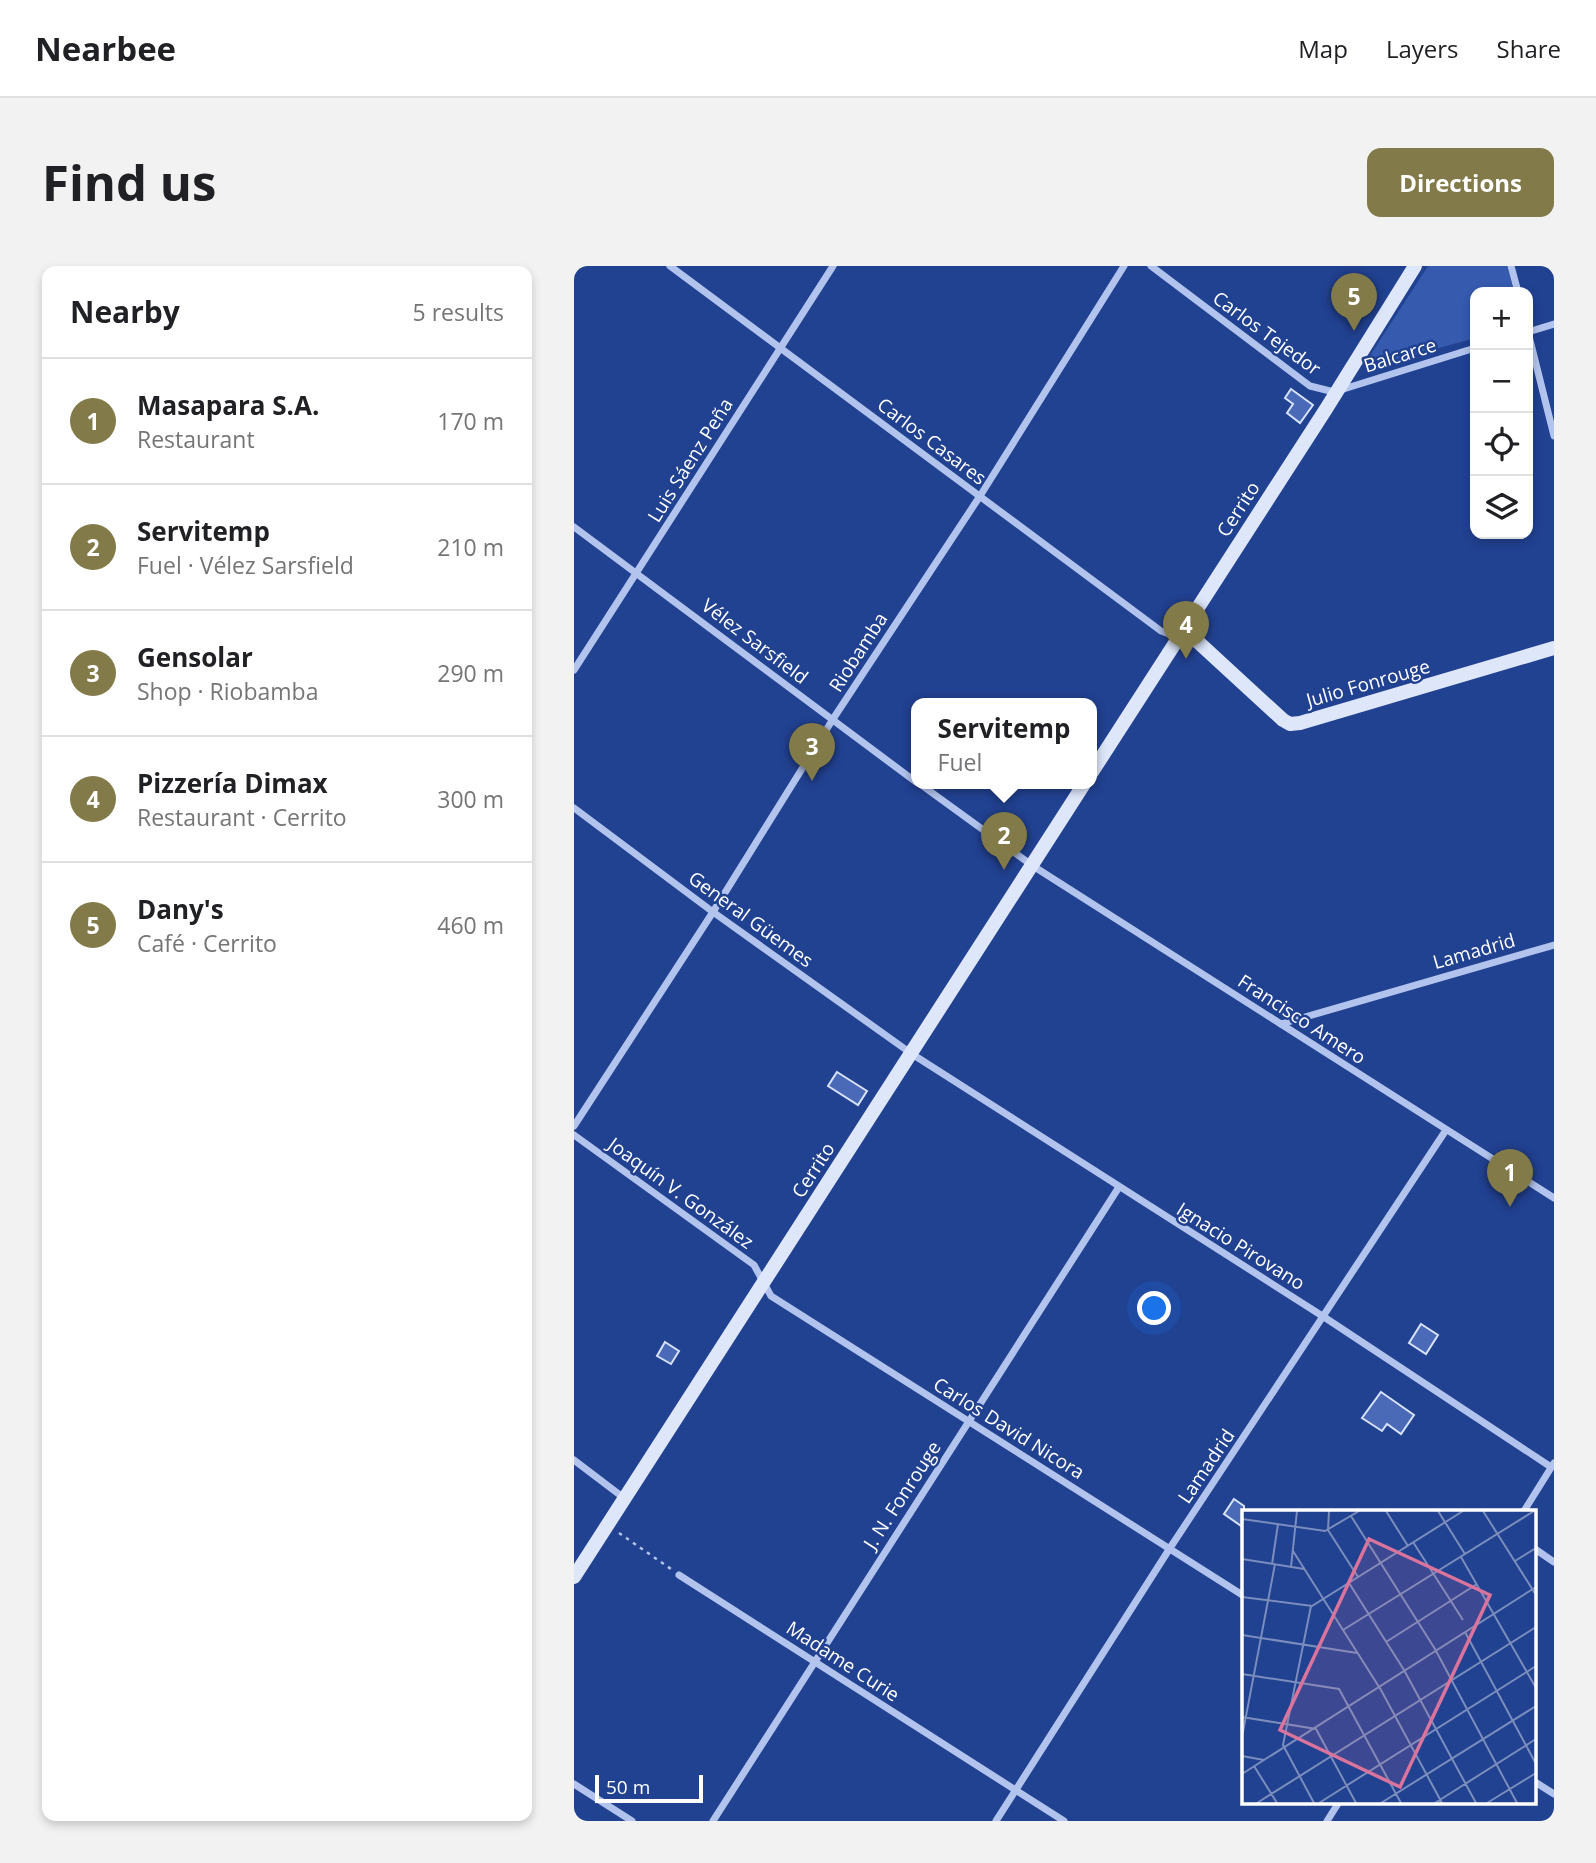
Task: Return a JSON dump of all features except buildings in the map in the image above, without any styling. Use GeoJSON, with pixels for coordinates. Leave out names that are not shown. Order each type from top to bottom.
{"type":"FeatureCollection","features":[{"type":"Feature","properties":{"kind":"main road","name":"Cerrito"},"geometry":{"type":"LineString","coordinates":[[1097,762],[1415,266]]}},
{"type":"Feature","properties":{"kind":"main road","name":"Julio Fonrouge"},"geometry":{"type":"LineString","coordinates":[[1178,634],[1197,641],[1290,724],[1554,648]]}},
{"type":"Feature","properties":{"kind":"main road","name":"Cerrito"},"geometry":{"type":"LineString","coordinates":[[574,1577],[1081,789]]}},
{"type":"Feature","properties":{"kind":"street","name":"Carlos Casares"},"geometry":{"type":"LineString","coordinates":[[670,266],[1161,631],[1178,634]]}},
{"type":"Feature","properties":{"kind":"street","name":"Luis Sáenz Peña"},"geometry":{"type":"LineString","coordinates":[[574,670],[833,266]]}},
{"type":"Feature","properties":{"kind":"street","name":"Riobamba"},"geometry":{"type":"LineString","coordinates":[[574,1126],[1124,266]]}},
{"type":"Feature","properties":{"kind":"street","name":"Carlos Tejedor"},"geometry":{"type":"LineString","coordinates":[[1151,266],[1310,386],[1334,392]]}},
{"type":"Feature","properties":{"kind":"street"},"geometry":{"type":"LineString","coordinates":[[1511,266],[1517,287]]}},
{"type":"Feature","properties":{"kind":"street"},"geometry":{"type":"LineString","coordinates":[[1533,330],[1554,324]]}},
{"type":"Feature","properties":{"kind":"street","name":"Balcarce"},"geometry":{"type":"LineString","coordinates":[[1334,392],[1470,350]]}},
{"type":"Feature","properties":{"kind":"street"},"geometry":{"type":"LineString","coordinates":[[1532,350],[1554,436]]}},
{"type":"Feature","properties":{"kind":"street","name":"Vélez Sarsfield"},"geometry":{"type":"LineString","coordinates":[[574,527],[911,778]]}},
{"type":"Feature","properties":{"kind":"street","name":"Vélez Sarsfield"},"geometry":{"type":"LineString","coordinates":[[926,789],[1032,866]]}},
{"type":"Feature","properties":{"kind":"street","name":"General Güemes"},"geometry":{"type":"LineString","coordinates":[[574,808],[713,912],[912,1054]]}},
{"type":"Feature","properties":{"kind":"street","name":"Francisco Amero"},"geometry":{"type":"LineString","coordinates":[[1032,866],[1554,1198]]}},
{"type":"Feature","properties":{"kind":"street","name":"Lamadrid"},"geometry":{"type":"LineString","coordinates":[[1281,1024],[1554,945]]}},
{"type":"Feature","properties":{"kind":"street","name":"Ignacio Pirovano"},"geometry":{"type":"LineString","coordinates":[[912,1054],[1553,1465]]}},
{"type":"Feature","properties":{"kind":"street","name":"Lamadrid"},"geometry":{"type":"LineString","coordinates":[[996,1821],[1170,1548],[1446,1130]]}},
{"type":"Feature","properties":{"kind":"street","name":"Joaquín V. González"},"geometry":{"type":"LineString","coordinates":[[574,1135],[754,1265],[762,1282]]}},
{"type":"Feature","properties":{"kind":"street","name":"J. N. Fonrouge"},"geometry":{"type":"LineString","coordinates":[[713,1821],[1119,1187]]}},
{"type":"Feature","properties":{"kind":"street","name":"Carlos David Nicora"},"geometry":{"type":"LineString","coordinates":[[762,1282],[771,1296],[1242,1594]]}},
{"type":"Feature","properties":{"kind":"street"},"geometry":{"type":"LineString","coordinates":[[574,1460],[625,1498]]}},
{"type":"Feature","properties":{"kind":"street"},"geometry":{"type":"LineString","coordinates":[[1525,1510],[1553,1465]]}},
{"type":"Feature","properties":{"kind":"street"},"geometry":{"type":"LineString","coordinates":[[1536,1550],[1554,1562]]}},
{"type":"Feature","properties":{"kind":"street","name":"Madame Curie"},"geometry":{"type":"LineString","coordinates":[[679,1575],[1064,1821]]}},
{"type":"Feature","properties":{"kind":"street"},"geometry":{"type":"LineString","coordinates":[[1536,1783],[1554,1794]]}},
{"type":"Feature","properties":{"kind":"street"},"geometry":{"type":"LineString","coordinates":[[574,1784],[632,1821]]}},
{"type":"Feature","properties":{"kind":"street"},"geometry":{"type":"LineString","coordinates":[[1326,1821],[1338,1804]]}},
{"type":"Feature","properties":{"kind":"path"},"geometry":{"type":"LineString","coordinates":[[607,1525],[679,1575]]}},
{"type":"Feature","properties":{"kind":"shaded area"},"geometry":{"type":"Polygon","coordinates":[[[1428,266],[1507,266],[1513,287],[1470,287],[1470,339],[1378,365],[1373,363],[1371,354],[1428,266]]]}},
{"type":"Feature","properties":{"kind":"place","name":"Dany's"},"geometry":{"type":"Point","coordinates":[1354,331]}},
{"type":"Feature","properties":{"kind":"place","name":"Pizzería Dimax"},"geometry":{"type":"Point","coordinates":[1186,659]}},
{"type":"Feature","properties":{"kind":"place","name":"Gensolar"},"geometry":{"type":"Point","coordinates":[812,781]}},
{"type":"Feature","properties":{"kind":"place","name":"Servitemp"},"geometry":{"type":"Point","coordinates":[1004,870]}},
{"type":"Feature","properties":{"kind":"place","name":"Masapara S.A."},"geometry":{"type":"Point","coordinates":[1510,1207]}}]}
